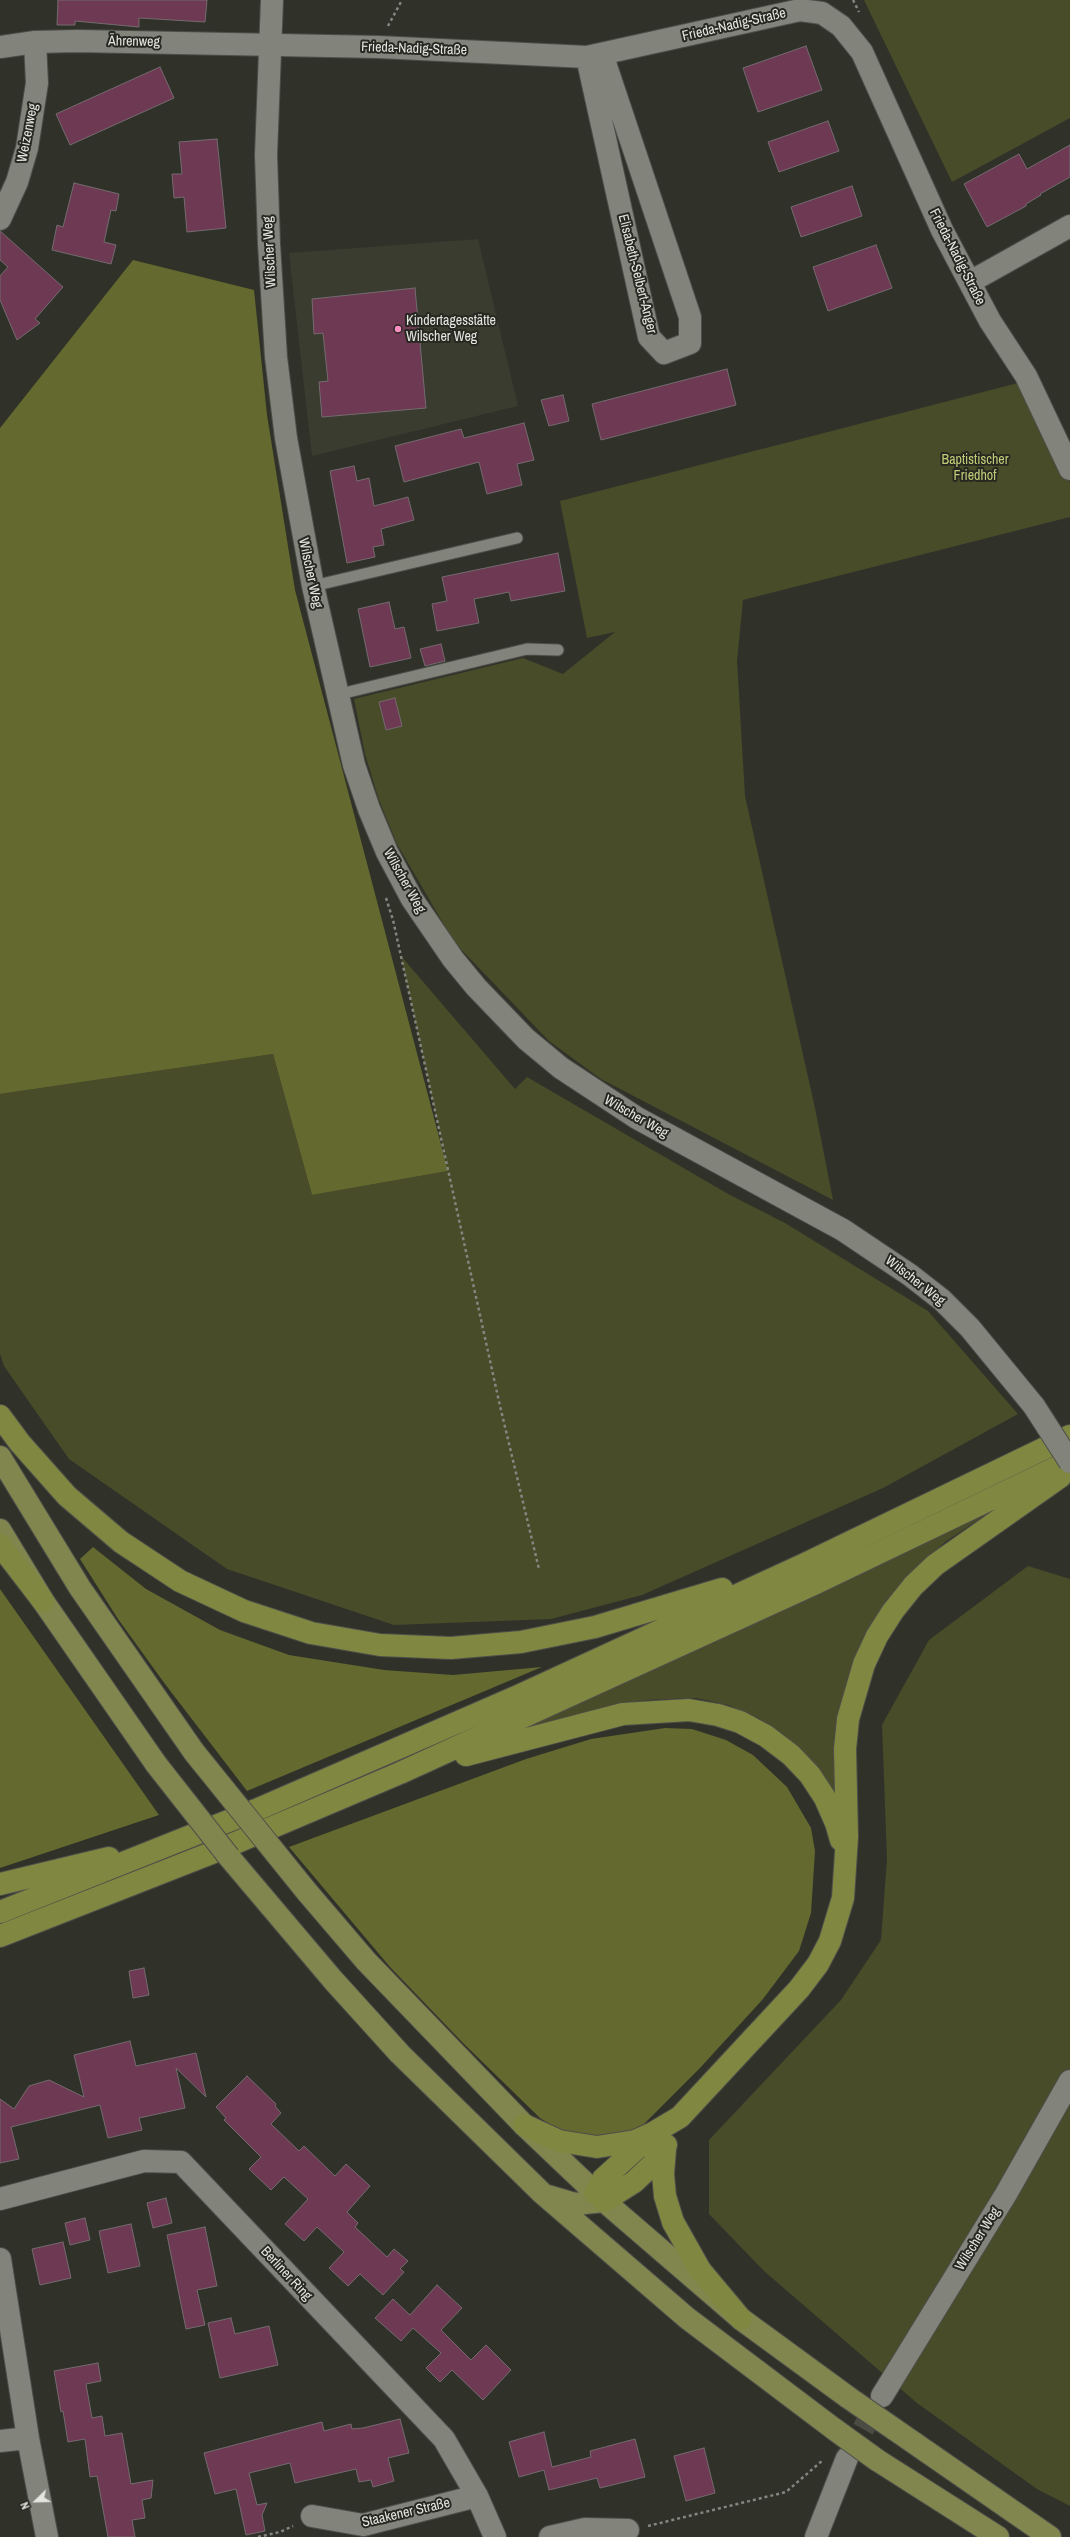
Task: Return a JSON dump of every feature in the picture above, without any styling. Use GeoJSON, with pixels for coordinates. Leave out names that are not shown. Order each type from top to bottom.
{"type":"FeatureCollection","features":[{"type":"Feature","properties":{"kind":"highway"},"geometry":{"type":"LineString","coordinates":[[0,1416],[20,1443],[67,1496],[121,1542],[187,1584],[244,1611],[311,1633],[380,1645],[451,1648],[521,1642],[595,1627],[805,1564]]}},
{"type":"Feature","properties":{"kind":"highway"},"geometry":{"type":"LineString","coordinates":[[0,1912],[189,1838],[518,1696],[805,1564],[1070,1436]]}},
{"type":"Feature","properties":{"kind":"highway"},"geometry":{"type":"LineString","coordinates":[[0,1936],[214,1852],[400,1773],[814,1584],[1070,1461]]}},
{"type":"Feature","properties":{"kind":"highway"},"geometry":{"type":"LineString","coordinates":[[597,2199],[603,2179],[659,2141],[799,1989],[818,1964],[830,1941],[837,1922],[846,1874],[845,1749],[848,1719],[864,1664],[893,1611],[913,1586],[935,1565],[1070,1471]]}},
{"type":"Feature","properties":{"kind":"highway"},"geometry":{"type":"LineString","coordinates":[[0,1545],[43,1601]]}},
{"type":"Feature","properties":{"kind":"highway"},"geometry":{"type":"LineString","coordinates":[[400,1773],[623,1714],[682,1710],[718,1715],[740,1722],[766,1736],[791,1755],[810,1775],[825,1798],[836,1823],[844,1851],[846,1874]]}},
{"type":"Feature","properties":{"kind":"highway"},"geometry":{"type":"LineString","coordinates":[[0,1884],[189,1838]]}},
{"type":"Feature","properties":{"kind":"highway"},"geometry":{"type":"LineString","coordinates":[[524,2125],[559,2141],[591,2147],[659,2141]]}},
{"type":"Feature","properties":{"kind":"highway"},"geometry":{"type":"LineString","coordinates":[[659,2141],[665,2196],[673,2222],[700,2270],[741,2319]]}},
{"type":"Feature","properties":{"kind":"main road"},"geometry":{"type":"LineString","coordinates":[[0,1457],[80,1588],[194,1752],[306,1892],[366,1961],[524,2125],[597,2199],[741,2319],[849,2398],[1050,2537]]}},
{"type":"Feature","properties":{"kind":"main road"},"geometry":{"type":"LineString","coordinates":[[0,1483],[11,1488],[26,1501]]}},
{"type":"Feature","properties":{"kind":"main road"},"geometry":{"type":"LineString","coordinates":[[0,1530],[43,1601],[156,1764],[269,1906],[400,2054],[542,2193],[600,2245],[687,2318],[877,2460],[998,2537]]}},
{"type":"Feature","properties":{"kind":"main road"},"geometry":{"type":"LineString","coordinates":[[542,2193],[558,2200],[575,2204],[597,2199]]}},
{"type":"Feature","properties":{"kind":"main road"},"geometry":{"type":"LineString","coordinates":[[597,2199],[592,2218],[600,2245]]}},
{"type":"Feature","properties":{"kind":"street","name":"Wilscher Weg"},"geometry":{"type":"LineString","coordinates":[[272,0],[269,45],[266,155],[269,244],[276,357],[286,438],[312,586],[336,695],[354,765],[368,809],[387,852],[431,930],[452,959],[500,1014],[561,1068],[598,1095],[843,1230],[910,1274],[942,1300],[970,1328],[1034,1406],[1070,1461]]}},
{"type":"Feature","properties":{"kind":"street","name":"Frieda-Nadig-Straße"},"geometry":{"type":"LineString","coordinates":[[269,45],[378,47],[594,55],[800,10],[822,13],[841,26],[862,52],[942,230],[990,321],[1026,376],[1070,469]]}},
{"type":"Feature","properties":{"kind":"street","name":"Ährenweg"},"geometry":{"type":"LineString","coordinates":[[0,47],[35,42],[78,40],[269,45]]}},
{"type":"Feature","properties":{"kind":"street","name":"Weizenweg"},"geometry":{"type":"LineString","coordinates":[[0,219],[17,182],[27,148],[37,83],[35,42]]}},
{"type":"Feature","properties":{"kind":"street","name":"Elisabeth-Selbert-Anger"},"geometry":{"type":"LineString","coordinates":[[594,55],[690,317],[690,343],[664,353],[649,337],[594,55]]}},
{"type":"Feature","properties":{"kind":"street"},"geometry":{"type":"LineString","coordinates":[[970,282],[1070,226]]}},
{"type":"Feature","properties":{"kind":"street","name":"Wilscher Weg"},"geometry":{"type":"LineString","coordinates":[[882,2396],[1006,2194],[1070,2081]]}},
{"type":"Feature","properties":{"kind":"street","name":"Berliner Ring"},"geometry":{"type":"LineString","coordinates":[[0,2199],[144,2162],[181,2162],[444,2439],[477,2496],[495,2537]]}},
{"type":"Feature","properties":{"kind":"street"},"geometry":{"type":"LineString","coordinates":[[0,2259],[28,2438],[47,2537]]}},
{"type":"Feature","properties":{"kind":"street"},"geometry":{"type":"LineString","coordinates":[[0,2441],[28,2438]]}},
{"type":"Feature","properties":{"kind":"street"},"geometry":{"type":"LineString","coordinates":[[816,2537],[847,2458]]}},
{"type":"Feature","properties":{"kind":"street","name":"Staakener Straße"},"geometry":{"type":"LineString","coordinates":[[312,2516],[363,2526],[477,2496]]}},
{"type":"Feature","properties":{"kind":"street"},"geometry":{"type":"LineString","coordinates":[[550,2537],[585,2529],[628,2530]]}},
{"type":"Feature","properties":{"kind":"lane"},"geometry":{"type":"LineString","coordinates":[[312,586],[517,538]]}},
{"type":"Feature","properties":{"kind":"lane"},"geometry":{"type":"LineString","coordinates":[[336,695],[527,649],[558,650]]}},
{"type":"Feature","properties":{"kind":"path"},"geometry":{"type":"LineString","coordinates":[[378,47],[402,0]]}},
{"type":"Feature","properties":{"kind":"path"},"geometry":{"type":"LineString","coordinates":[[384,894],[393,920],[498,1399],[538,1569]]}},
{"type":"Feature","properties":{"kind":"path"},"geometry":{"type":"LineString","coordinates":[[628,2530],[786,2492],[826,2459]]}},
{"type":"Feature","properties":{"kind":"path"},"geometry":{"type":"LineString","coordinates":[[258,2537],[280,2532],[312,2516]]}},
{"type":"Feature","properties":{"kind":"shaded area","name":"Kindertagesstätte Wilscher Weg"},"geometry":{"type":"Polygon","coordinates":[[[478,239],[518,406],[312,456],[289,253],[478,239]]]}},
{"type":"Feature","properties":{"kind":"green space"},"geometry":{"type":"Polygon","coordinates":[[[864,0],[1070,0],[1070,118],[952,182],[864,0]]]}},
{"type":"Feature","properties":{"kind":"green space"},"geometry":{"type":"Polygon","coordinates":[[[133,260],[254,290],[267,415],[295,590],[448,1171],[312,1195],[273,1054],[0,1094],[0,428],[133,260]]]}},
{"type":"Feature","properties":{"kind":"green space","name":"Baptistischer Friedhof"},"geometry":{"type":"Polygon","coordinates":[[[1022,382],[1070,483],[1070,517],[743,600],[737,661],[745,796],[815,1108],[833,1200],[601,1079],[549,1041],[454,942],[397,844],[379,800],[365,754],[354,699],[523,658],[563,674],[615,632],[587,638],[560,501],[1022,382]]]}},
{"type":"Feature","properties":{"kind":"green space"},"geometry":{"type":"Polygon","coordinates":[[[401,956],[515,1089],[527,1077],[730,1195],[785,1223],[928,1311],[1018,1414],[883,1488],[642,1595],[551,1619],[394,1625],[227,1569],[69,1459],[4,1366],[0,1354],[0,1094],[273,1054],[312,1195],[448,1171],[401,956]]]}},
{"type":"Feature","properties":{"kind":"green space"},"geometry":{"type":"Polygon","coordinates":[[[993,1510],[945,1542],[902,1583],[871,1627],[843,1809],[794,1745],[760,1719],[728,1705],[696,1698],[647,1700],[585,1713],[520,1731],[993,1510]]]}},
{"type":"Feature","properties":{"kind":"green space"},"geometry":{"type":"Polygon","coordinates":[[[93,1547],[146,1589],[220,1630],[289,1655],[384,1670],[453,1675],[542,1667],[247,1791],[165,1684],[118,1619],[80,1559],[93,1547]]]}},
{"type":"Feature","properties":{"kind":"green space"},"geometry":{"type":"Polygon","coordinates":[[[1028,1566],[1070,1579],[1070,2506],[1037,2489],[917,2403],[764,2271],[709,2214],[709,2140],[841,2000],[881,1940],[887,1859],[882,1725],[929,1640],[1028,1566]]]}},
{"type":"Feature","properties":{"kind":"green space"},"geometry":{"type":"Polygon","coordinates":[[[0,1589],[159,1815],[0,1868],[0,1589]]]}},
{"type":"Feature","properties":{"kind":"green space"},"geometry":{"type":"Polygon","coordinates":[[[665,1728],[692,1729],[726,1740],[753,1755],[787,1787],[811,1828],[815,1851],[811,1913],[799,1951],[763,1999],[700,2068],[644,2124],[627,2133],[583,2139],[559,2130],[540,2118],[464,2044],[390,1967],[289,1847],[526,1759],[591,1739],[665,1728]]]}},
{"type":"Feature","properties":{"kind":"building"},"geometry":{"type":"Polygon","coordinates":[[[58,0],[207,0],[205,22],[139,18],[139,27],[75,21],[75,25],[57,25],[58,0]]]}},
{"type":"Feature","properties":{"kind":"building"},"geometry":{"type":"Polygon","coordinates":[[[806,46],[822,90],[758,112],[743,68],[806,46]]]}},
{"type":"Feature","properties":{"kind":"building"},"geometry":{"type":"Polygon","coordinates":[[[160,67],[174,98],[70,145],[56,114],[160,67]]]}},
{"type":"Feature","properties":{"kind":"building"},"geometry":{"type":"Polygon","coordinates":[[[828,121],[839,151],[779,172],[768,142],[828,121]]]}},
{"type":"Feature","properties":{"kind":"building"},"geometry":{"type":"Polygon","coordinates":[[[217,139],[226,228],[187,232],[184,197],[174,198],[172,174],[182,174],[179,142],[217,139]]]}},
{"type":"Feature","properties":{"kind":"building"},"geometry":{"type":"Polygon","coordinates":[[[1070,145],[1070,177],[1040,194],[1041,195],[1026,204],[1026,206],[987,227],[964,184],[1019,154],[1027,169],[1070,145]]]}},
{"type":"Feature","properties":{"kind":"building"},"geometry":{"type":"Polygon","coordinates":[[[74,183],[119,194],[116,211],[111,210],[104,242],[116,245],[111,264],[52,250],[57,225],[63,227],[74,183]]]}},
{"type":"Feature","properties":{"kind":"building"},"geometry":{"type":"Polygon","coordinates":[[[852,186],[862,216],[801,237],[791,207],[852,186]]]}},
{"type":"Feature","properties":{"kind":"building"},"geometry":{"type":"Polygon","coordinates":[[[0,231],[63,287],[35,319],[40,323],[17,340],[0,300],[0,276],[8,267],[0,260],[0,231]]]}},
{"type":"Feature","properties":{"kind":"building"},"geometry":{"type":"Polygon","coordinates":[[[876,245],[892,288],[828,311],[813,267],[876,245]]]}},
{"type":"Feature","properties":{"kind":"building"},"geometry":{"type":"Polygon","coordinates":[[[415,288],[426,408],[322,417],[319,382],[328,381],[323,333],[314,334],[312,299],[415,288]]]}},
{"type":"Feature","properties":{"kind":"building"},"geometry":{"type":"Polygon","coordinates":[[[727,369],[736,405],[601,440],[592,404],[727,369]]]}},
{"type":"Feature","properties":{"kind":"building"},"geometry":{"type":"Polygon","coordinates":[[[563,395],[569,421],[549,426],[541,400],[563,395]]]}},
{"type":"Feature","properties":{"kind":"building"},"geometry":{"type":"Polygon","coordinates":[[[524,423],[534,460],[517,464],[522,485],[487,494],[479,462],[404,482],[395,446],[461,429],[464,438],[524,423]]]}},
{"type":"Feature","properties":{"kind":"building"},"geometry":{"type":"Polygon","coordinates":[[[354,466],[357,481],[369,478],[374,506],[408,497],[414,520],[381,529],[384,545],[373,547],[375,557],[347,563],[330,471],[354,466]]]}},
{"type":"Feature","properties":{"kind":"building"},"geometry":{"type":"Polygon","coordinates":[[[558,553],[565,591],[511,601],[509,592],[474,599],[479,623],[437,631],[432,604],[447,601],[442,577],[558,553]]]}},
{"type":"Feature","properties":{"kind":"building"},"geometry":{"type":"Polygon","coordinates":[[[389,602],[395,629],[404,627],[411,658],[370,667],[358,609],[389,602]]]}},
{"type":"Feature","properties":{"kind":"building"},"geometry":{"type":"Polygon","coordinates":[[[441,644],[445,661],[425,666],[420,649],[441,644]]]}},
{"type":"Feature","properties":{"kind":"building"},"geometry":{"type":"Polygon","coordinates":[[[395,698],[402,726],[386,730],[379,702],[395,698]]]}},
{"type":"Feature","properties":{"kind":"building"},"geometry":{"type":"Polygon","coordinates":[[[144,1968],[149,1995],[133,1998],[129,1971],[144,1968]]]}},
{"type":"Feature","properties":{"kind":"building"},"geometry":{"type":"Polygon","coordinates":[[[130,2041],[136,2066],[196,2053],[206,2097],[176,2068],[185,2108],[139,2118],[142,2130],[108,2138],[100,2105],[11,2127],[19,2159],[0,2163],[0,2099],[14,2109],[29,2086],[49,2080],[84,2097],[74,2055],[130,2041]]]}},
{"type":"Feature","properties":{"kind":"building"},"geometry":{"type":"Polygon","coordinates":[[[247,2076],[276,2104],[275,2106],[281,2113],[271,2124],[299,2151],[304,2146],[335,2176],[346,2164],[370,2186],[347,2212],[358,2223],[355,2227],[387,2257],[394,2249],[408,2261],[400,2269],[404,2272],[383,2295],[360,2274],[348,2286],[329,2268],[344,2252],[317,2227],[304,2241],[285,2224],[308,2199],[284,2177],[271,2190],[249,2169],[261,2157],[224,2120],[226,2118],[216,2107],[247,2076]]]}},
{"type":"Feature","properties":{"kind":"building"},"geometry":{"type":"Polygon","coordinates":[[[166,2198],[172,2223],[153,2228],[147,2203],[166,2198]]]}},
{"type":"Feature","properties":{"kind":"building"},"geometry":{"type":"Polygon","coordinates":[[[85,2218],[90,2240],[70,2245],[65,2223],[85,2218]]]}},
{"type":"Feature","properties":{"kind":"building"},"geometry":{"type":"Polygon","coordinates":[[[131,2224],[140,2266],[108,2273],[99,2231],[131,2224]]]}},
{"type":"Feature","properties":{"kind":"building"},"geometry":{"type":"Polygon","coordinates":[[[205,2227],[217,2286],[197,2290],[205,2325],[186,2329],[167,2235],[205,2227]]]}},
{"type":"Feature","properties":{"kind":"building"},"geometry":{"type":"Polygon","coordinates":[[[63,2242],[71,2278],[40,2285],[32,2249],[63,2242]]]}},
{"type":"Feature","properties":{"kind":"building"},"geometry":{"type":"Polygon","coordinates":[[[437,2285],[462,2308],[441,2330],[471,2360],[486,2345],[511,2370],[483,2400],[452,2370],[440,2382],[426,2368],[441,2353],[413,2328],[401,2341],[375,2318],[393,2299],[410,2315],[437,2285]]]}},
{"type":"Feature","properties":{"kind":"building"},"geometry":{"type":"Polygon","coordinates":[[[231,2318],[235,2334],[269,2326],[278,2365],[220,2378],[208,2323],[231,2318]]]}},
{"type":"Feature","properties":{"kind":"building"},"geometry":{"type":"Polygon","coordinates":[[[98,2363],[101,2381],[86,2384],[92,2418],[102,2416],[105,2436],[122,2433],[131,2484],[153,2480],[151,2498],[142,2500],[145,2518],[132,2520],[135,2537],[108,2537],[97,2476],[90,2477],[85,2439],[68,2442],[63,2411],[61,2412],[54,2371],[98,2363]]]}},
{"type":"Feature","properties":{"kind":"building"},"geometry":{"type":"Polygon","coordinates":[[[400,2419],[409,2453],[388,2458],[394,2481],[373,2487],[371,2480],[359,2482],[356,2469],[295,2483],[290,2463],[249,2473],[257,2505],[267,2503],[262,2515],[265,2531],[246,2535],[236,2489],[215,2494],[204,2453],[322,2422],[324,2431],[351,2424],[352,2429],[363,2428],[400,2419]]]}},
{"type":"Feature","properties":{"kind":"building"},"geometry":{"type":"Polygon","coordinates":[[[544,2432],[552,2467],[591,2457],[590,2451],[635,2439],[645,2477],[600,2488],[597,2478],[549,2490],[544,2470],[519,2477],[509,2442],[544,2432]]]}},
{"type":"Feature","properties":{"kind":"building"},"geometry":{"type":"Polygon","coordinates":[[[704,2448],[715,2493],[686,2501],[674,2456],[704,2448]]]}},
{"type":"Feature","properties":{"kind":"tunnel"},"geometry":{"type":"LineString","coordinates":[[847,2458],[881,2397]]}},
{"type":"Feature","properties":{"kind":"place","name":"Kindertagesstätte Wilscher Weg"},"geometry":{"type":"Point","coordinates":[398,329]}}]}
